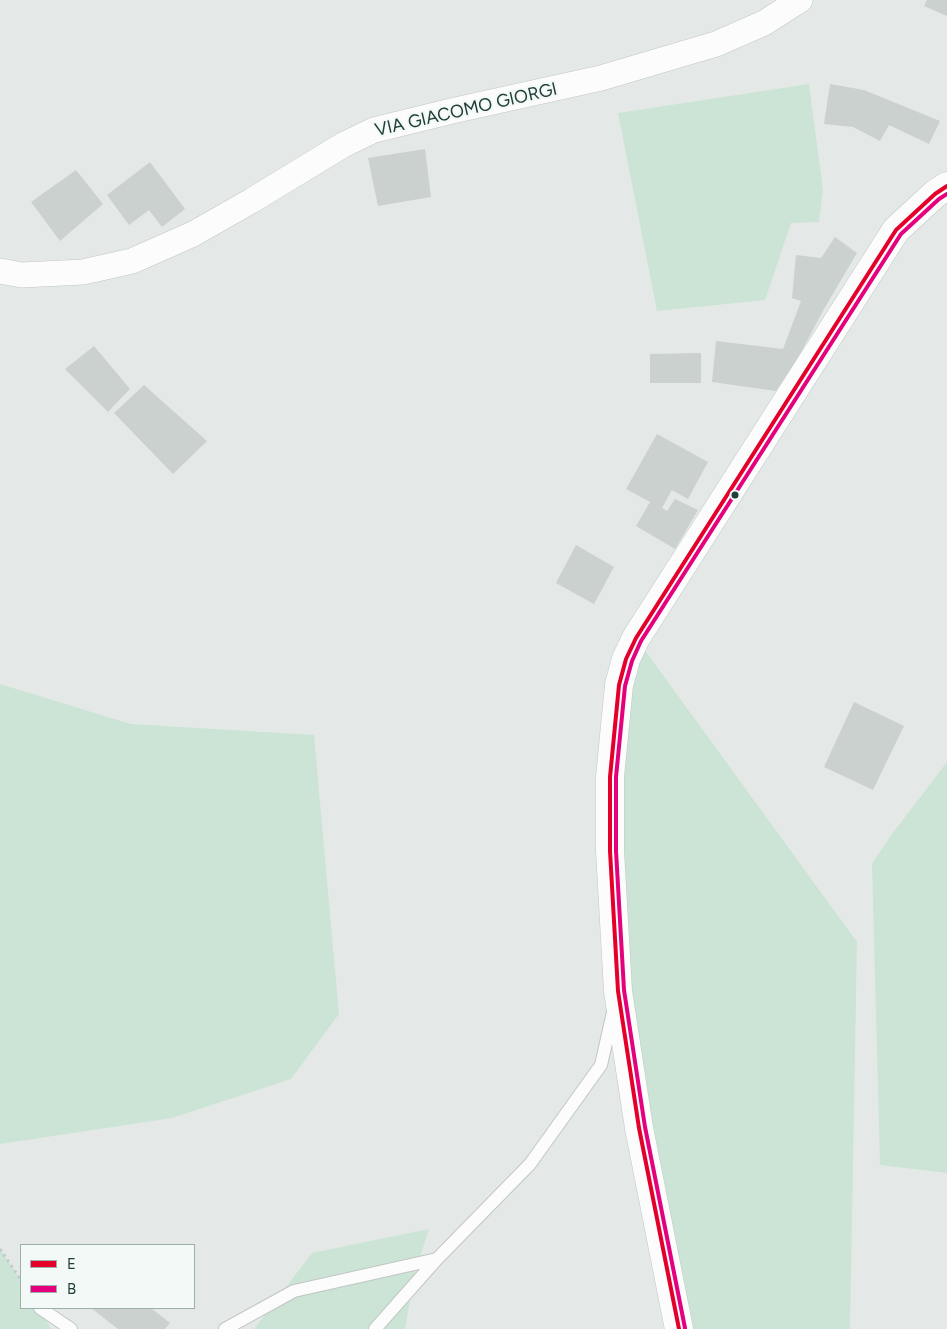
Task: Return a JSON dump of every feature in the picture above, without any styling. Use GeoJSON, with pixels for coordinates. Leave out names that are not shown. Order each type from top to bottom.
{"type":"FeatureCollection","features":[{"type":"Feature","properties":{"kind":"street","name":"VIA GIACOMO GIORGI"},"geometry":{"type":"LineString","coordinates":[[0,271],[22,275],[84,272],[132,261],[193,234],[251,201],[343,144],[374,130],[601,78],[707,46],[764,23],[800,0]]}},
{"type":"Feature","properties":{"kind":"street"},"geometry":{"type":"LineString","coordinates":[[679,1329],[639,1128],[618,991],[610,845],[610,777],[619,684],[626,659],[636,638],[896,230],[935,194],[947,186]]}},
{"type":"Feature","properties":{"kind":"lane"},"geometry":{"type":"LineString","coordinates":[[375,1329],[437,1259],[530,1164],[601,1065],[618,991]]}},
{"type":"Feature","properties":{"kind":"lane"},"geometry":{"type":"LineString","coordinates":[[226,1329],[294,1291],[437,1259]]}},
{"type":"Feature","properties":{"kind":"lane"},"geometry":{"type":"LineString","coordinates":[[41,1309],[71,1329]]}},
{"type":"Feature","properties":{"kind":"path"},"geometry":{"type":"LineString","coordinates":[[0,1249],[20,1279]]}},
{"type":"Feature","properties":{"kind":"green space"},"geometry":{"type":"Polygon","coordinates":[[[809,84],[823,190],[819,222],[791,223],[765,300],[657,311],[618,113],[809,84]]]}},
{"type":"Feature","properties":{"kind":"green space"},"geometry":{"type":"Polygon","coordinates":[[[636,638],[857,942],[850,1329],[679,1329],[610,851],[636,638]]]}},
{"type":"Feature","properties":{"kind":"green space"},"geometry":{"type":"Polygon","coordinates":[[[0,684],[131,724],[314,735],[339,1014],[291,1079],[172,1118],[0,1144],[0,684]]]}},
{"type":"Feature","properties":{"kind":"green space"},"geometry":{"type":"Polygon","coordinates":[[[947,762],[947,1173],[880,1165],[872,864],[889,838],[947,762]]]}},
{"type":"Feature","properties":{"kind":"green space"},"geometry":{"type":"Polygon","coordinates":[[[429,1229],[415,1273],[405,1329],[254,1329],[312,1253],[429,1229]]]}},
{"type":"Feature","properties":{"kind":"green space"},"geometry":{"type":"Polygon","coordinates":[[[0,1249],[20,1279],[20,1309],[40,1309],[51,1329],[0,1329],[0,1249]]]}},
{"type":"Feature","properties":{"kind":"building"},"geometry":{"type":"Polygon","coordinates":[[[927,0],[947,0],[947,16],[924,6],[927,0]]]}},
{"type":"Feature","properties":{"kind":"building"},"geometry":{"type":"Polygon","coordinates":[[[830,84],[864,90],[940,121],[929,144],[889,125],[880,141],[853,127],[824,124],[830,84]]]}},
{"type":"Feature","properties":{"kind":"building"},"geometry":{"type":"Polygon","coordinates":[[[425,149],[431,197],[378,206],[368,158],[425,149]]]}},
{"type":"Feature","properties":{"kind":"building"},"geometry":{"type":"Polygon","coordinates":[[[150,162],[185,209],[162,227],[149,210],[129,225],[107,195],[150,162]]]}},
{"type":"Feature","properties":{"kind":"building"},"geometry":{"type":"Polygon","coordinates":[[[76,170],[103,204],[60,241],[31,202],[76,170]]]}},
{"type":"Feature","properties":{"kind":"building"},"geometry":{"type":"Polygon","coordinates":[[[835,237],[857,253],[800,354],[776,391],[712,382],[716,341],[783,349],[801,301],[792,298],[796,255],[821,258],[835,237]]]}},
{"type":"Feature","properties":{"kind":"building"},"geometry":{"type":"Polygon","coordinates":[[[94,346],[130,389],[108,412],[65,369],[94,346]]]}},
{"type":"Feature","properties":{"kind":"building"},"geometry":{"type":"Polygon","coordinates":[[[701,353],[701,383],[650,383],[650,354],[701,353]]]}},
{"type":"Feature","properties":{"kind":"building"},"geometry":{"type":"Polygon","coordinates":[[[144,385],[207,441],[173,474],[114,413],[144,385]]]}},
{"type":"Feature","properties":{"kind":"building"},"geometry":{"type":"Polygon","coordinates":[[[657,434],[708,462],[688,499],[672,490],[662,508],[667,511],[675,499],[698,510],[675,549],[636,526],[650,502],[626,489],[657,434]]]}},
{"type":"Feature","properties":{"kind":"building"},"geometry":{"type":"Polygon","coordinates":[[[576,545],[614,567],[594,604],[556,583],[576,545]]]}},
{"type":"Feature","properties":{"kind":"building"},"geometry":{"type":"Polygon","coordinates":[[[854,702],[904,726],[873,790],[824,767],[854,702]]]}},
{"type":"Feature","properties":{"kind":"building"},"geometry":{"type":"Polygon","coordinates":[[[92,1309],[152,1309],[170,1323],[165,1329],[118,1329],[92,1309]]]}},
{"type":"Feature","properties":{"kind":"transit line","name":"E"},"geometry":{"type":"LineString","coordinates":[[679,1329],[639,1128],[618,991],[610,851],[610,777],[619,685],[626,659],[636,638],[896,230],[935,194],[947,186]]}},
{"type":"Feature","properties":{"kind":"transit line","name":"B"},"geometry":{"type":"LineString","coordinates":[[685,1328],[645,1127],[624,990],[616,851],[616,777],[625,686],[632,661],[641,641],[901,234],[947,194]]}}]}
